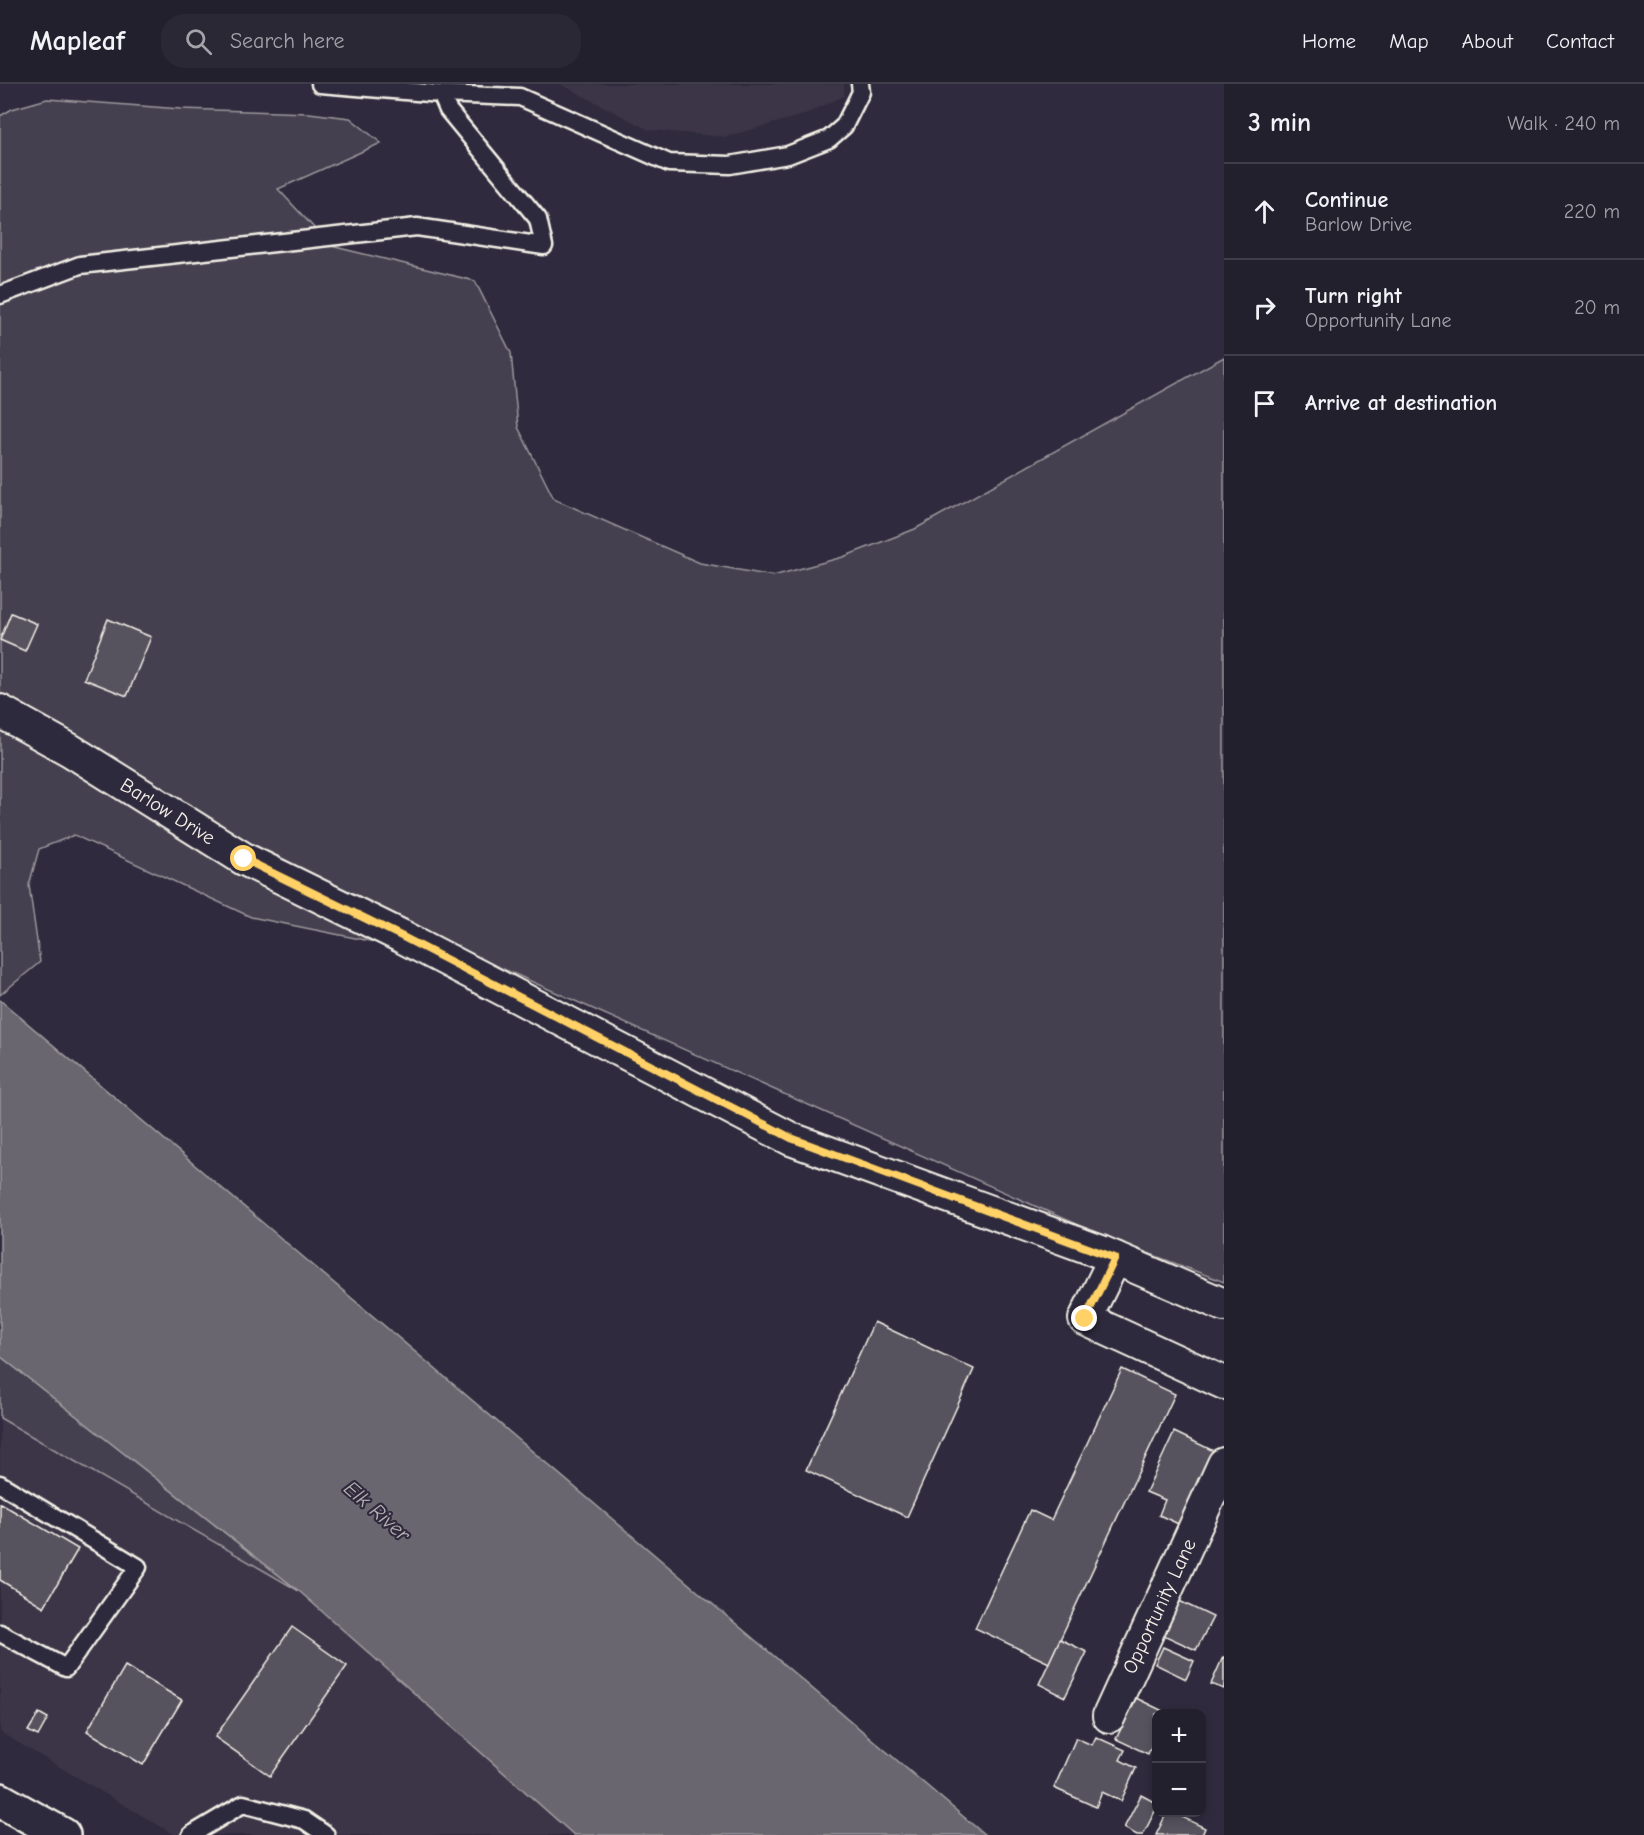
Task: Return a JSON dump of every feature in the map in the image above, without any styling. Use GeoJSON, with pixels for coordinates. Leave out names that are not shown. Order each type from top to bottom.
{"type":"FeatureCollection","features":[{"type":"Feature","properties":{"kind":"main road"},"geometry":{"type":"LineString","coordinates":[[0,1800],[63,1835]]}},
{"type":"Feature","properties":{"kind":"street","name":"Barlow Drive"},"geometry":{"type":"LineString","coordinates":[[0,711],[70,750],[244,859],[401,936],[791,1138],[1115,1258],[1224,1305]]}},
{"type":"Feature","properties":{"kind":"street"},"geometry":{"type":"LineString","coordinates":[[1115,1258],[1085,1319],[1224,1383]]}},
{"type":"Feature","properties":{"kind":"street","name":"Opportunity Lane"},"geometry":{"type":"LineString","coordinates":[[1109,1716],[1224,1464]]}},
{"type":"Feature","properties":{"kind":"lane"},"geometry":{"type":"LineString","coordinates":[[320,84],[520,97],[669,163],[730,165],[788,155],[830,139],[844,126],[861,92],[860,84]]}},
{"type":"Feature","properties":{"kind":"lane"},"geometry":{"type":"LineString","coordinates":[[0,295],[80,265],[417,227],[544,246],[538,219],[448,110],[441,93]]}},
{"type":"Feature","properties":{"kind":"lane"},"geometry":{"type":"LineString","coordinates":[[0,1484],[138,1566],[66,1668],[2,1639]]}},
{"type":"Feature","properties":{"kind":"lane"},"geometry":{"type":"LineString","coordinates":[[191,1835],[243,1804],[304,1820],[326,1835]]}},
{"type":"Feature","properties":{"kind":"shaded area"},"geometry":{"type":"Polygon","coordinates":[[[560,84],[844,84],[844,96],[803,115],[725,137],[649,130],[560,84]]]}},
{"type":"Feature","properties":{"kind":"shaded area"},"geometry":{"type":"Polygon","coordinates":[[[47,99],[181,109],[309,113],[350,118],[381,143],[278,189],[331,246],[475,281],[511,353],[518,427],[554,499],[700,563],[773,576],[843,557],[915,529],[1224,357],[1224,1282],[1098,1234],[499,967],[251,917],[74,835],[39,849],[29,885],[40,962],[0,995],[0,116],[12,109],[47,99]]]}},
{"type":"Feature","properties":{"kind":"shaded area"},"geometry":{"type":"Polygon","coordinates":[[[0,1356],[299,1591],[0,1418],[0,1356]]]}},
{"type":"Feature","properties":{"kind":"shaded area"},"geometry":{"type":"Polygon","coordinates":[[[0,1418],[299,1591],[574,1835],[175,1835],[0,1732],[0,1418]]]}},
{"type":"Feature","properties":{"kind":"water","name":"Elk River"},"geometry":{"type":"Polygon","coordinates":[[[0,1000],[985,1835],[574,1835],[299,1591],[0,1356],[0,1000]]]}},
{"type":"Feature","properties":{"kind":"building"},"geometry":{"type":"Polygon","coordinates":[[[11,613],[37,624],[25,651],[0,640],[11,613]]]}},
{"type":"Feature","properties":{"kind":"building"},"geometry":{"type":"Polygon","coordinates":[[[108,619],[151,637],[127,696],[84,679],[108,619]]]}},
{"type":"Feature","properties":{"kind":"building"},"geometry":{"type":"Polygon","coordinates":[[[874,1322],[974,1369],[907,1517],[806,1470],[874,1322]]]}},
{"type":"Feature","properties":{"kind":"building"},"geometry":{"type":"Polygon","coordinates":[[[1122,1369],[1175,1394],[1049,1663],[975,1628],[1030,1510],[1051,1520],[1122,1369]]]}},
{"type":"Feature","properties":{"kind":"building"},"geometry":{"type":"Polygon","coordinates":[[[1174,1432],[1218,1453],[1185,1527],[1159,1515],[1165,1500],[1146,1492],[1174,1432]]]}},
{"type":"Feature","properties":{"kind":"building"},"geometry":{"type":"Polygon","coordinates":[[[0,1503],[78,1549],[44,1607],[0,1580],[0,1503]]]}},
{"type":"Feature","properties":{"kind":"building"},"geometry":{"type":"Polygon","coordinates":[[[1173,1598],[1213,1617],[1196,1650],[1157,1632],[1173,1598]]]}},
{"type":"Feature","properties":{"kind":"building"},"geometry":{"type":"Polygon","coordinates":[[[292,1627],[347,1666],[270,1776],[215,1737],[292,1627]]]}},
{"type":"Feature","properties":{"kind":"building"},"geometry":{"type":"Polygon","coordinates":[[[1060,1639],[1087,1652],[1065,1697],[1039,1684],[1060,1639]]]}},
{"type":"Feature","properties":{"kind":"building"},"geometry":{"type":"Polygon","coordinates":[[[1163,1647],[1194,1661],[1186,1679],[1155,1664],[1163,1647]]]}},
{"type":"Feature","properties":{"kind":"building"},"geometry":{"type":"Polygon","coordinates":[[[1224,1657],[1224,1689],[1211,1684],[1224,1657]]]}},
{"type":"Feature","properties":{"kind":"building"},"geometry":{"type":"Polygon","coordinates":[[[125,1666],[182,1700],[143,1765],[87,1731],[125,1666]]]}},
{"type":"Feature","properties":{"kind":"building"},"geometry":{"type":"Polygon","coordinates":[[[1136,1698],[1159,1709],[1152,1709],[1152,1745],[1148,1754],[1116,1739],[1136,1698]]]}},
{"type":"Feature","properties":{"kind":"building"},"geometry":{"type":"Polygon","coordinates":[[[39,1713],[48,1718],[38,1736],[28,1731],[39,1713]]]}},
{"type":"Feature","properties":{"kind":"building"},"geometry":{"type":"Polygon","coordinates":[[[1096,1737],[1125,1750],[1120,1760],[1136,1768],[1121,1801],[1102,1792],[1096,1807],[1054,1788],[1076,1738],[1092,1745],[1096,1737]]]}},
{"type":"Feature","properties":{"kind":"building"},"geometry":{"type":"Polygon","coordinates":[[[1141,1795],[1152,1801],[1152,1817],[1143,1835],[1137,1835],[1124,1828],[1141,1795]]]}},
{"type":"Feature","properties":{"kind":"building"},"geometry":{"type":"Polygon","coordinates":[[[1165,1817],[1182,1817],[1205,1828],[1202,1835],[1156,1835],[1165,1817]]]}},
{"type":"Feature","properties":{"kind":"route"},"geometry":{"type":"LineString","coordinates":[[244,859],[401,936],[791,1138],[1115,1258],[1085,1319]]}}]}
